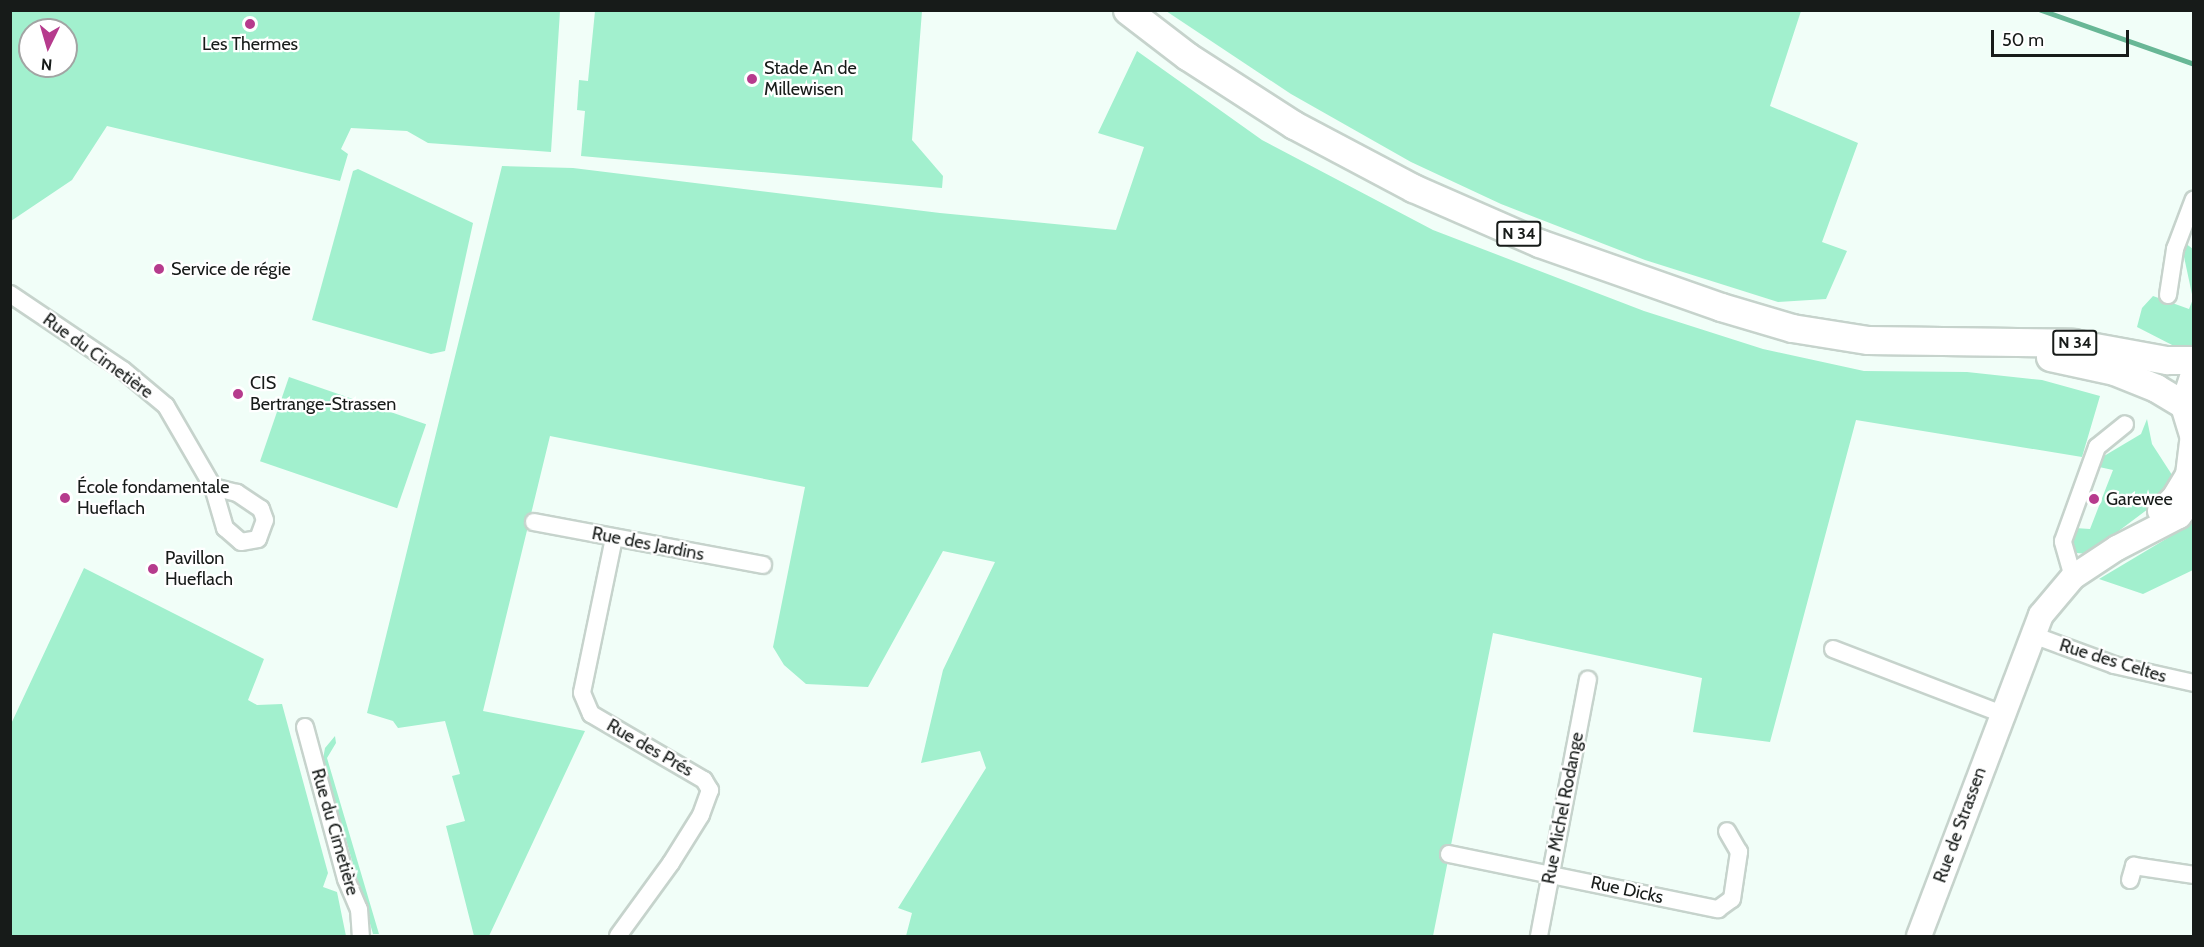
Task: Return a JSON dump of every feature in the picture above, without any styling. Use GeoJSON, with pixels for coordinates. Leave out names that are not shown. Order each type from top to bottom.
{"type":"FeatureCollection","features":[{"type":"Feature","properties":{"kind":"main road","name":"N 34"},"geometry":{"type":"LineString","coordinates":[[1127,10],[1187,56],[1294,125],[1413,188],[1539,243],[1792,328],[1868,340],[2073,343],[2156,358],[2193,360]]}},
{"type":"Feature","properties":{"kind":"main road","name":"N 34"},"geometry":{"type":"LineString","coordinates":[[1954,342],[2114,371],[2156,388],[2184,405]]}},
{"type":"Feature","properties":{"kind":"main road"},"geometry":{"type":"LineString","coordinates":[[2193,374],[2184,405],[2193,437]]}},
{"type":"Feature","properties":{"kind":"main road","name":"Rue de Strassen"},"geometry":{"type":"LineString","coordinates":[[2117,548],[2174,498],[2187,475],[2193,437]]}},
{"type":"Feature","properties":{"kind":"main road","name":"Rue de Strassen"},"geometry":{"type":"LineString","coordinates":[[1919,936],[2041,615],[2073,577],[2117,548],[2179,516],[2193,497]]}},
{"type":"Feature","properties":{"kind":"street"},"geometry":{"type":"LineString","coordinates":[[2168,295],[2175,249],[2193,199]]}},
{"type":"Feature","properties":{"kind":"street","name":"Rue du Cimetière"},"geometry":{"type":"LineString","coordinates":[[10,294],[123,370],[166,406],[213,487]]}},
{"type":"Feature","properties":{"kind":"street"},"geometry":{"type":"LineString","coordinates":[[2073,577],[2063,541],[2097,447],[2125,423]]}},
{"type":"Feature","properties":{"kind":"street","name":"Rue des Jardins"},"geometry":{"type":"LineString","coordinates":[[534,522],[763,566]]}},
{"type":"Feature","properties":{"kind":"street","name":"Rue des Prés"},"geometry":{"type":"LineString","coordinates":[[614,538],[582,693],[591,714],[704,780],[710,790],[701,815],[671,863],[618,936]]}},
{"type":"Feature","properties":{"kind":"street","name":"Rue des Celtes"},"geometry":{"type":"LineString","coordinates":[[2033,635],[2114,665],[2193,683]]}},
{"type":"Feature","properties":{"kind":"street"},"geometry":{"type":"LineString","coordinates":[[1833,649],[2002,714]]}},
{"type":"Feature","properties":{"kind":"street","name":"Rue Michel Rodange"},"geometry":{"type":"LineString","coordinates":[[1539,936],[1588,680]]}},
{"type":"Feature","properties":{"kind":"street","name":"Rue du Cimetière"},"geometry":{"type":"LineString","coordinates":[[305,728],[346,879],[359,909],[362,936]]}},
{"type":"Feature","properties":{"kind":"street","name":"Rue Dicks"},"geometry":{"type":"LineString","coordinates":[[1449,854],[1718,909],[1732,899],[1738,852],[1727,831]]}},
{"type":"Feature","properties":{"kind":"street"},"geometry":{"type":"LineString","coordinates":[[2130,880],[2134,866],[2193,875]]}},
{"type":"Feature","properties":{"kind":"green space"},"geometry":{"type":"Polygon","coordinates":[[[10,11],[560,11],[551,152],[428,143],[407,131],[351,128],[341,149],[348,154],[340,181],[107,126],[72,180],[11,221],[10,11]]]}},
{"type":"Feature","properties":{"kind":"green space","name":"Stade An de Millewisen"},"geometry":{"type":"Polygon","coordinates":[[[595,11],[922,11],[912,140],[943,176],[942,188],[581,156],[585,111],[577,110],[579,80],[588,81],[595,11]]]}},
{"type":"Feature","properties":{"kind":"green space"},"geometry":{"type":"Polygon","coordinates":[[[1166,11],[1801,11],[1770,106],[1858,143],[1822,242],[1847,251],[1826,299],[1778,302],[1645,260],[1501,204],[1411,162],[1291,94],[1166,11]]]}},
{"type":"Feature","properties":{"kind":"green space"},"geometry":{"type":"Polygon","coordinates":[[[1137,51],[1262,140],[1433,230],[1644,311],[1763,349],[1864,371],[1967,372],[2042,380],[2100,396],[2082,457],[1856,420],[1770,742],[1693,732],[1702,678],[1493,633],[1433,936],[906,936],[912,913],[898,908],[986,768],[980,751],[921,763],[943,670],[995,562],[943,551],[868,687],[806,684],[784,665],[773,647],[805,487],[550,436],[483,711],[585,731],[489,936],[474,936],[446,826],[465,821],[452,776],[460,774],[445,721],[398,728],[393,721],[367,713],[502,166],[573,168],[940,213],[1116,230],[1144,147],[1098,133],[1137,51]]]}},
{"type":"Feature","properties":{"kind":"green space"},"geometry":{"type":"Polygon","coordinates":[[[358,169],[473,223],[445,351],[431,354],[312,320],[353,171],[358,169]]]}},
{"type":"Feature","properties":{"kind":"green space"},"geometry":{"type":"Polygon","coordinates":[[[2185,243],[2193,249],[2193,299],[2183,252],[2185,243]]]}},
{"type":"Feature","properties":{"kind":"green space"},"geometry":{"type":"Polygon","coordinates":[[[2153,296],[2189,309],[2193,299],[2193,348],[2176,347],[2137,327],[2142,308],[2153,296]]]}},
{"type":"Feature","properties":{"kind":"green space"},"geometry":{"type":"Polygon","coordinates":[[[289,377],[426,424],[397,508],[260,461],[289,377]]]}},
{"type":"Feature","properties":{"kind":"green space"},"geometry":{"type":"Polygon","coordinates":[[[2147,419],[2152,444],[2174,478],[2156,503],[2088,554],[2077,553],[2070,544],[2075,528],[2090,529],[2113,470],[2099,467],[2104,456],[2141,434],[2147,419]]]}},
{"type":"Feature","properties":{"kind":"green space"},"geometry":{"type":"Polygon","coordinates":[[[2193,518],[2193,570],[2143,594],[2099,579],[2181,530],[2193,518]]]}},
{"type":"Feature","properties":{"kind":"green space"},"geometry":{"type":"Polygon","coordinates":[[[84,568],[264,659],[248,700],[257,705],[282,704],[328,873],[323,887],[337,892],[346,936],[11,936],[11,724],[84,568]]]}},
{"type":"Feature","properties":{"kind":"green space"},"geometry":{"type":"Polygon","coordinates":[[[335,736],[336,743],[327,758],[379,934],[373,934],[323,759],[325,748],[335,736]]]}},
{"type":"Feature","properties":{"kind":"waterway"},"geometry":{"type":"LineString","coordinates":[[2041,10],[2194,64]]}},
{"type":"Feature","properties":{"kind":"place","name":"Les Thermes"},"geometry":{"type":"Point","coordinates":[250,24]}},
{"type":"Feature","properties":{"kind":"place","name":"Stade An de Millewisen"},"geometry":{"type":"Point","coordinates":[752,79]}},
{"type":"Feature","properties":{"kind":"place","name":"Service de régie"},"geometry":{"type":"Point","coordinates":[159,269]}},
{"type":"Feature","properties":{"kind":"place","name":"CIS Bertrange-Strassen"},"geometry":{"type":"Point","coordinates":[238,394]}},
{"type":"Feature","properties":{"kind":"place","name":"École fondamentale Hueflach"},"geometry":{"type":"Point","coordinates":[65,498]}},
{"type":"Feature","properties":{"kind":"place","name":"Garewee"},"geometry":{"type":"Point","coordinates":[2094,499]}},
{"type":"Feature","properties":{"kind":"place","name":"Pavillon Hueflach"},"geometry":{"type":"Point","coordinates":[153,569]}}]}
